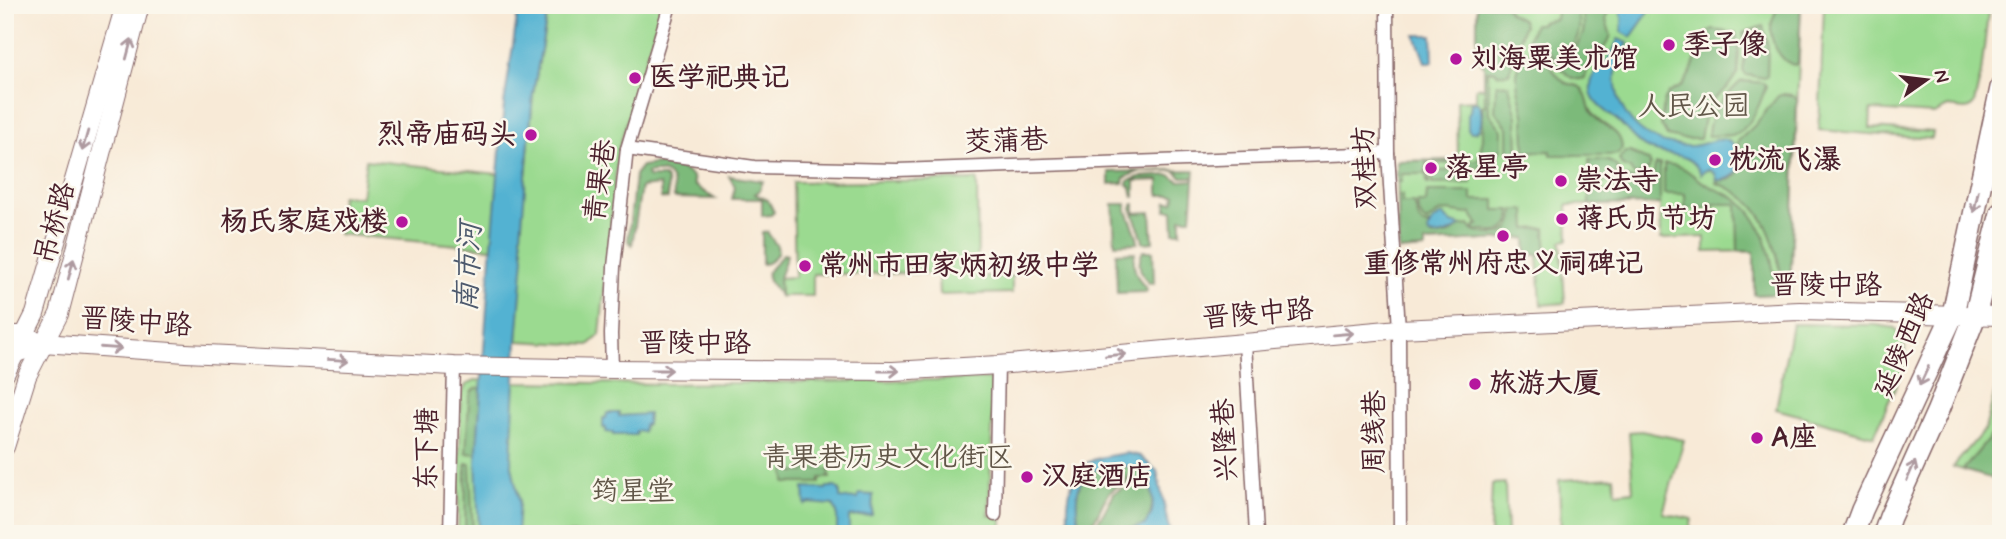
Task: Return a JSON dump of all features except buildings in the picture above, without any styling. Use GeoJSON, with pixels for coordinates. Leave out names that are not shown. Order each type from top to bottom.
{"type":"FeatureCollection","features":[{"type":"Feature","properties":{"kind":"main road","name":"吊桥路"},"geometry":{"type":"LineString","coordinates":[[5,374],[10,354],[25,335],[35,314],[133,6]]}},
{"type":"Feature","properties":{"kind":"main road","name":"吊桥路"},"geometry":{"type":"LineString","coordinates":[[5,447],[27,376],[59,314],[133,6]]}},
{"type":"Feature","properties":{"kind":"main road","name":"延陵西路"},"geometry":{"type":"LineString","coordinates":[[1853,534],[1953,314],[2001,88]]}},
{"type":"Feature","properties":{"kind":"main road","name":"延陵西路"},"geometry":{"type":"LineString","coordinates":[[1884,534],[1975,316],[2001,213]]}},
{"type":"Feature","properties":{"kind":"main road","name":"晋陵中路"},"geometry":{"type":"LineString","coordinates":[[10,354],[43,343],[475,367],[893,371],[998,365],[1399,329],[1800,310],[2001,316]]}},
{"type":"Feature","properties":{"kind":"main road"},"geometry":{"type":"LineString","coordinates":[[5,335],[25,335],[43,343]]}},
{"type":"Feature","properties":{"kind":"street","name":"青果巷"},"geometry":{"type":"LineString","coordinates":[[612,369],[614,267],[627,149],[670,5]]}},
{"type":"Feature","properties":{"kind":"street","name":"双桂坊"},"geometry":{"type":"LineString","coordinates":[[1387,5],[1388,153],[1399,329]]}},
{"type":"Feature","properties":{"kind":"street","name":"茭蒲巷"},"geometry":{"type":"LineString","coordinates":[[627,149],[754,167],[897,170],[1388,153]]}},
{"type":"Feature","properties":{"kind":"street","name":"周线巷"},"geometry":{"type":"LineString","coordinates":[[1399,329],[1400,534]]}},
{"type":"Feature","properties":{"kind":"street","name":"兴隆巷"},"geometry":{"type":"LineString","coordinates":[[1245,343],[1256,534]]}},
{"type":"Feature","properties":{"kind":"street"},"geometry":{"type":"LineString","coordinates":[[995,515],[998,365]]}},
{"type":"Feature","properties":{"kind":"street","name":"东下塘"},"geometry":{"type":"LineString","coordinates":[[450,534],[454,366]]}},
{"type":"Feature","properties":{"kind":"green space"},"geometry":{"type":"Polygon","coordinates":[[[549,5],[662,5],[618,151],[600,335],[589,345],[517,341],[523,251],[338,234],[341,195],[361,197],[366,160],[526,177],[533,94],[549,5]]]}},
{"type":"Feature","properties":{"kind":"green space","name":"人民公园"},"geometry":{"type":"Polygon","coordinates":[[[1477,5],[1801,5],[1790,293],[1754,295],[1754,251],[1705,252],[1705,237],[1661,239],[1660,204],[1567,205],[1568,240],[1561,241],[1565,303],[1541,305],[1538,255],[1527,255],[1526,238],[1425,243],[1425,249],[1399,251],[1397,161],[1458,160],[1457,101],[1476,100],[1476,88],[1484,87],[1484,66],[1477,57],[1477,5]]]}},
{"type":"Feature","properties":{"kind":"green space"},"geometry":{"type":"Polygon","coordinates":[[[1477,5],[1505,5],[1510,13],[1523,20],[1524,25],[1509,73],[1497,74],[1496,71],[1488,71],[1489,113],[1502,130],[1502,148],[1490,166],[1426,163],[1429,184],[1426,174],[1402,174],[1401,182],[1397,182],[1397,161],[1478,160],[1483,139],[1482,106],[1485,105],[1484,66],[1477,57],[1477,5]]]}},
{"type":"Feature","properties":{"kind":"green space"},"geometry":{"type":"Polygon","coordinates":[[[1558,5],[1575,5],[1580,22],[1575,43],[1560,62],[1544,48],[1527,41],[1534,24],[1556,19],[1558,5]]]}},
{"type":"Feature","properties":{"kind":"green space"},"geometry":{"type":"Polygon","coordinates":[[[1580,5],[1609,5],[1606,20],[1611,36],[1588,68],[1585,78],[1574,79],[1561,68],[1583,33],[1580,5]]]}},
{"type":"Feature","properties":{"kind":"green space"},"geometry":{"type":"Polygon","coordinates":[[[1778,5],[1801,5],[1798,63],[1795,65],[1781,56],[1772,39],[1771,25],[1778,5]]]}},
{"type":"Feature","properties":{"kind":"green space"},"geometry":{"type":"Polygon","coordinates":[[[1824,5],[1989,5],[1981,74],[1974,104],[1965,109],[1948,107],[1934,114],[1871,110],[1870,128],[1933,132],[1932,139],[1819,130],[1824,5]]]}},
{"type":"Feature","properties":{"kind":"green space"},"geometry":{"type":"Polygon","coordinates":[[[1763,26],[1768,46],[1765,78],[1746,75],[1743,71],[1743,33],[1763,26]]]}},
{"type":"Feature","properties":{"kind":"green space"},"geometry":{"type":"Polygon","coordinates":[[[1713,30],[1736,33],[1738,72],[1727,88],[1713,100],[1704,118],[1700,139],[1667,136],[1661,125],[1664,101],[1669,93],[1682,86],[1691,72],[1697,45],[1704,35],[1713,30]]]}},
{"type":"Feature","properties":{"kind":"green space"},"geometry":{"type":"Polygon","coordinates":[[[1530,52],[1547,60],[1565,83],[1581,88],[1594,116],[1619,138],[1622,148],[1618,154],[1551,155],[1551,151],[1510,152],[1508,150],[1508,128],[1495,111],[1496,87],[1497,84],[1509,85],[1517,117],[1518,151],[1525,151],[1524,115],[1517,73],[1522,55],[1530,52]]]}},
{"type":"Feature","properties":{"kind":"green space"},"geometry":{"type":"Polygon","coordinates":[[[1740,82],[1764,83],[1766,86],[1754,115],[1744,128],[1732,135],[1709,136],[1709,125],[1715,110],[1740,82]]]}},
{"type":"Feature","properties":{"kind":"green space"},"geometry":{"type":"Polygon","coordinates":[[[1784,94],[1797,99],[1790,293],[1784,293],[1773,241],[1758,212],[1733,190],[1716,183],[1717,180],[1728,180],[1738,173],[1738,141],[1778,96],[1784,94]]]}},
{"type":"Feature","properties":{"kind":"green space"},"geometry":{"type":"Polygon","coordinates":[[[1625,152],[1649,161],[1649,170],[1636,176],[1630,169],[1622,166],[1619,159],[1625,152]]]}},
{"type":"Feature","properties":{"kind":"green space"},"geometry":{"type":"Polygon","coordinates":[[[1589,160],[1612,163],[1618,169],[1616,177],[1608,182],[1591,180],[1589,160]]]}},
{"type":"Feature","properties":{"kind":"green space"},"geometry":{"type":"Polygon","coordinates":[[[655,164],[682,169],[693,177],[694,185],[715,199],[674,198],[669,176],[660,172],[647,173],[648,177],[664,177],[667,181],[668,199],[661,198],[660,185],[641,187],[632,245],[628,241],[635,175],[642,166],[655,164]]]}},
{"type":"Feature","properties":{"kind":"green space"},"geometry":{"type":"Polygon","coordinates":[[[1655,164],[1660,164],[1660,204],[1589,205],[1589,184],[1598,184],[1605,194],[1627,177],[1635,180],[1643,191],[1652,188],[1655,164]]]}},
{"type":"Feature","properties":{"kind":"green space"},"geometry":{"type":"Polygon","coordinates":[[[1664,164],[1684,168],[1699,180],[1735,198],[1748,210],[1767,243],[1777,294],[1754,295],[1754,252],[1738,251],[1737,204],[1714,204],[1713,208],[1685,208],[1685,194],[1664,194],[1664,164]]]}},
{"type":"Feature","properties":{"kind":"green space"},"geometry":{"type":"Polygon","coordinates":[[[1174,170],[1195,170],[1191,218],[1181,218],[1181,232],[1174,232],[1173,210],[1166,210],[1167,202],[1174,202],[1175,195],[1159,195],[1159,180],[1135,181],[1135,197],[1127,184],[1139,177],[1170,175],[1180,181],[1194,180],[1193,177],[1181,177],[1174,170]]]}},
{"type":"Feature","properties":{"kind":"green space"},"geometry":{"type":"Polygon","coordinates":[[[1464,170],[1471,173],[1471,183],[1432,184],[1432,173],[1436,171],[1464,170]]]}},
{"type":"Feature","properties":{"kind":"green space"},"geometry":{"type":"Polygon","coordinates":[[[1158,171],[1138,172],[1124,178],[1123,183],[1109,184],[1109,172],[1158,171]]]}},
{"type":"Feature","properties":{"kind":"green space"},"geometry":{"type":"Polygon","coordinates":[[[729,176],[763,181],[755,194],[768,200],[774,212],[762,216],[762,199],[732,199],[735,187],[729,176]]]}},
{"type":"Feature","properties":{"kind":"green space"},"geometry":{"type":"Polygon","coordinates":[[[977,180],[978,276],[1012,276],[1012,293],[939,295],[938,273],[813,274],[813,296],[780,296],[779,278],[795,277],[793,182],[977,180]]]}},
{"type":"Feature","properties":{"kind":"green space"},"geometry":{"type":"Polygon","coordinates":[[[1427,192],[1472,192],[1472,200],[1495,200],[1495,210],[1511,210],[1509,221],[1504,230],[1494,232],[1474,230],[1476,225],[1479,225],[1471,213],[1441,212],[1426,222],[1419,214],[1417,203],[1426,203],[1427,192]]]}},
{"type":"Feature","properties":{"kind":"green space"},"geometry":{"type":"Polygon","coordinates":[[[1398,195],[1402,195],[1402,203],[1414,203],[1419,220],[1425,225],[1431,224],[1428,227],[1433,237],[1449,234],[1461,226],[1469,225],[1476,232],[1500,234],[1511,226],[1514,210],[1526,210],[1527,229],[1545,228],[1547,254],[1527,255],[1526,238],[1425,243],[1425,249],[1399,251],[1398,195]]]}},
{"type":"Feature","properties":{"kind":"green space"},"geometry":{"type":"Polygon","coordinates":[[[1113,204],[1126,204],[1138,243],[1115,244],[1113,204]]]}},
{"type":"Feature","properties":{"kind":"green space"},"geometry":{"type":"Polygon","coordinates":[[[1132,204],[1135,204],[1135,213],[1151,212],[1153,242],[1143,243],[1132,204]]]}},
{"type":"Feature","properties":{"kind":"green space"},"geometry":{"type":"Polygon","coordinates":[[[762,232],[767,232],[778,252],[765,264],[762,264],[762,232]]]}},
{"type":"Feature","properties":{"kind":"green space"},"geometry":{"type":"Polygon","coordinates":[[[1143,251],[1153,251],[1154,283],[1150,284],[1140,269],[1143,251]]]}},
{"type":"Feature","properties":{"kind":"green space"},"geometry":{"type":"Polygon","coordinates":[[[1135,252],[1136,272],[1147,290],[1117,293],[1116,253],[1135,252]]]}},
{"type":"Feature","properties":{"kind":"green space"},"geometry":{"type":"Polygon","coordinates":[[[783,254],[787,255],[779,278],[780,296],[769,281],[767,273],[783,254]]]}},
{"type":"Feature","properties":{"kind":"green space"},"geometry":{"type":"Polygon","coordinates":[[[1792,324],[1876,325],[1895,328],[1905,347],[1904,366],[1874,436],[1776,409],[1792,324]]]}},
{"type":"Feature","properties":{"kind":"green space"},"geometry":{"type":"Polygon","coordinates":[[[2001,370],[2001,481],[1953,467],[1985,429],[2001,370]]]}},
{"type":"Feature","properties":{"kind":"green space","name":"青果巷历史文化街区"},"geometry":{"type":"Polygon","coordinates":[[[994,379],[989,515],[1002,515],[1002,534],[458,534],[461,396],[466,385],[475,380],[667,384],[994,379]]]}},
{"type":"Feature","properties":{"kind":"green space"},"geometry":{"type":"Polygon","coordinates":[[[481,388],[477,454],[466,453],[469,399],[472,391],[481,388]]]}},
{"type":"Feature","properties":{"kind":"green space"},"geometry":{"type":"Polygon","coordinates":[[[1641,431],[1684,440],[1663,513],[1692,519],[1689,534],[1561,534],[1559,480],[1614,477],[1616,493],[1633,491],[1629,432],[1641,431]]]}},
{"type":"Feature","properties":{"kind":"green space"},"geometry":{"type":"Polygon","coordinates":[[[1995,431],[2001,433],[1993,461],[1993,479],[1963,470],[1995,431]]]}},
{"type":"Feature","properties":{"kind":"green space"},"geometry":{"type":"Polygon","coordinates":[[[466,463],[470,464],[473,534],[465,534],[466,463]]]}},
{"type":"Feature","properties":{"kind":"green space"},"geometry":{"type":"Polygon","coordinates":[[[1111,465],[1134,467],[1125,481],[1107,496],[1092,522],[1080,528],[1077,506],[1080,484],[1089,473],[1111,465]]]}},
{"type":"Feature","properties":{"kind":"green space"},"geometry":{"type":"Polygon","coordinates":[[[785,469],[805,472],[806,469],[829,469],[830,478],[820,478],[820,483],[785,483],[785,469]]]}},
{"type":"Feature","properties":{"kind":"green space"},"geometry":{"type":"Polygon","coordinates":[[[1138,469],[1142,470],[1146,477],[1152,498],[1151,511],[1145,525],[1096,533],[1093,528],[1114,493],[1124,487],[1138,469]]]}},
{"type":"Feature","properties":{"kind":"green space"},"geometry":{"type":"Polygon","coordinates":[[[1505,483],[1507,534],[1490,534],[1492,484],[1505,483]]]}},
{"type":"Feature","properties":{"kind":"water"},"geometry":{"type":"Polygon","coordinates":[[[519,5],[549,5],[533,94],[521,235],[524,257],[511,461],[519,501],[517,534],[479,534],[476,462],[488,292],[504,104],[519,5]]]}},
{"type":"Feature","properties":{"kind":"water"},"geometry":{"type":"Polygon","coordinates":[[[1619,5],[1650,5],[1648,13],[1631,37],[1622,32],[1619,5]]]}},
{"type":"Feature","properties":{"kind":"water"},"geometry":{"type":"Polygon","coordinates":[[[1415,35],[1432,35],[1433,62],[1425,62],[1415,35]]]}},
{"type":"Feature","properties":{"kind":"water"},"geometry":{"type":"Polygon","coordinates":[[[1618,39],[1628,43],[1619,61],[1616,87],[1624,111],[1631,120],[1647,135],[1668,144],[1696,146],[1719,140],[1728,141],[1740,158],[1740,165],[1732,176],[1717,180],[1713,172],[1706,170],[1701,174],[1690,160],[1684,157],[1645,147],[1595,101],[1591,91],[1592,80],[1610,56],[1618,39]]]}},
{"type":"Feature","properties":{"kind":"water"},"geometry":{"type":"Polygon","coordinates":[[[1471,102],[1478,103],[1481,110],[1482,118],[1476,132],[1468,129],[1471,102]]]}},
{"type":"Feature","properties":{"kind":"water"},"geometry":{"type":"Polygon","coordinates":[[[1443,215],[1452,223],[1461,226],[1442,235],[1429,235],[1428,229],[1432,223],[1443,215]]]}},
{"type":"Feature","properties":{"kind":"water"},"geometry":{"type":"Polygon","coordinates":[[[607,413],[619,413],[619,416],[648,414],[647,424],[644,425],[643,432],[636,431],[636,435],[613,435],[603,428],[603,418],[606,418],[607,413]]]}},
{"type":"Feature","properties":{"kind":"water"},"geometry":{"type":"Polygon","coordinates":[[[1127,453],[1140,456],[1157,471],[1170,534],[1072,534],[1068,505],[1076,475],[1093,460],[1127,453]],[[1111,465],[1091,472],[1080,484],[1077,506],[1080,528],[1087,531],[1103,533],[1145,525],[1151,515],[1151,490],[1143,472],[1133,467],[1111,465]]]}},
{"type":"Feature","properties":{"kind":"water"},"geometry":{"type":"Polygon","coordinates":[[[827,487],[840,490],[840,498],[858,499],[859,494],[873,495],[872,515],[849,517],[849,534],[840,534],[833,505],[805,505],[804,488],[827,487]]]}},
{"type":"Feature","properties":{"kind":"place","name":"季子像"},"geometry":{"type":"Point","coordinates":[1669,45]}},
{"type":"Feature","properties":{"kind":"place","name":"刘海粟美术馆"},"geometry":{"type":"Point","coordinates":[1456,59]}},
{"type":"Feature","properties":{"kind":"place","name":"医学祀典记"},"geometry":{"type":"Point","coordinates":[635,78]}},
{"type":"Feature","properties":{"kind":"place","name":"烈帝庙码头"},"geometry":{"type":"Point","coordinates":[531,135]}},
{"type":"Feature","properties":{"kind":"place","name":"枕流飞瀑"},"geometry":{"type":"Point","coordinates":[1715,160]}},
{"type":"Feature","properties":{"kind":"place","name":"落星亭"},"geometry":{"type":"Point","coordinates":[1431,168]}},
{"type":"Feature","properties":{"kind":"place","name":"崇法寺"},"geometry":{"type":"Point","coordinates":[1561,181]}},
{"type":"Feature","properties":{"kind":"place","name":"蒋氏贞节坊"},"geometry":{"type":"Point","coordinates":[1562,219]}},
{"type":"Feature","properties":{"kind":"place","name":"杨氏家庭戏楼"},"geometry":{"type":"Point","coordinates":[402,222]}},
{"type":"Feature","properties":{"kind":"place","name":"重修常州府忠义祠碑记"},"geometry":{"type":"Point","coordinates":[1503,236]}},
{"type":"Feature","properties":{"kind":"place","name":"常州市田家炳初级中学"},"geometry":{"type":"Point","coordinates":[805,266]}},
{"type":"Feature","properties":{"kind":"place","name":"旅游大厦"},"geometry":{"type":"Point","coordinates":[1475,384]}},
{"type":"Feature","properties":{"kind":"place","name":"A座"},"geometry":{"type":"Point","coordinates":[1757,438]}},
{"type":"Feature","properties":{"kind":"place","name":"汉庭酒店"},"geometry":{"type":"Point","coordinates":[1027,477]}},
{"type":"Feature","properties":{"kind":"water label","name":"南市河"},"geometry":{"type":"Point","coordinates":[469,267]}},
{"type":"Feature","properties":{"kind":"park label","name":"筠星堂"},"geometry":{"type":"Point","coordinates":[633,492]}}]}
